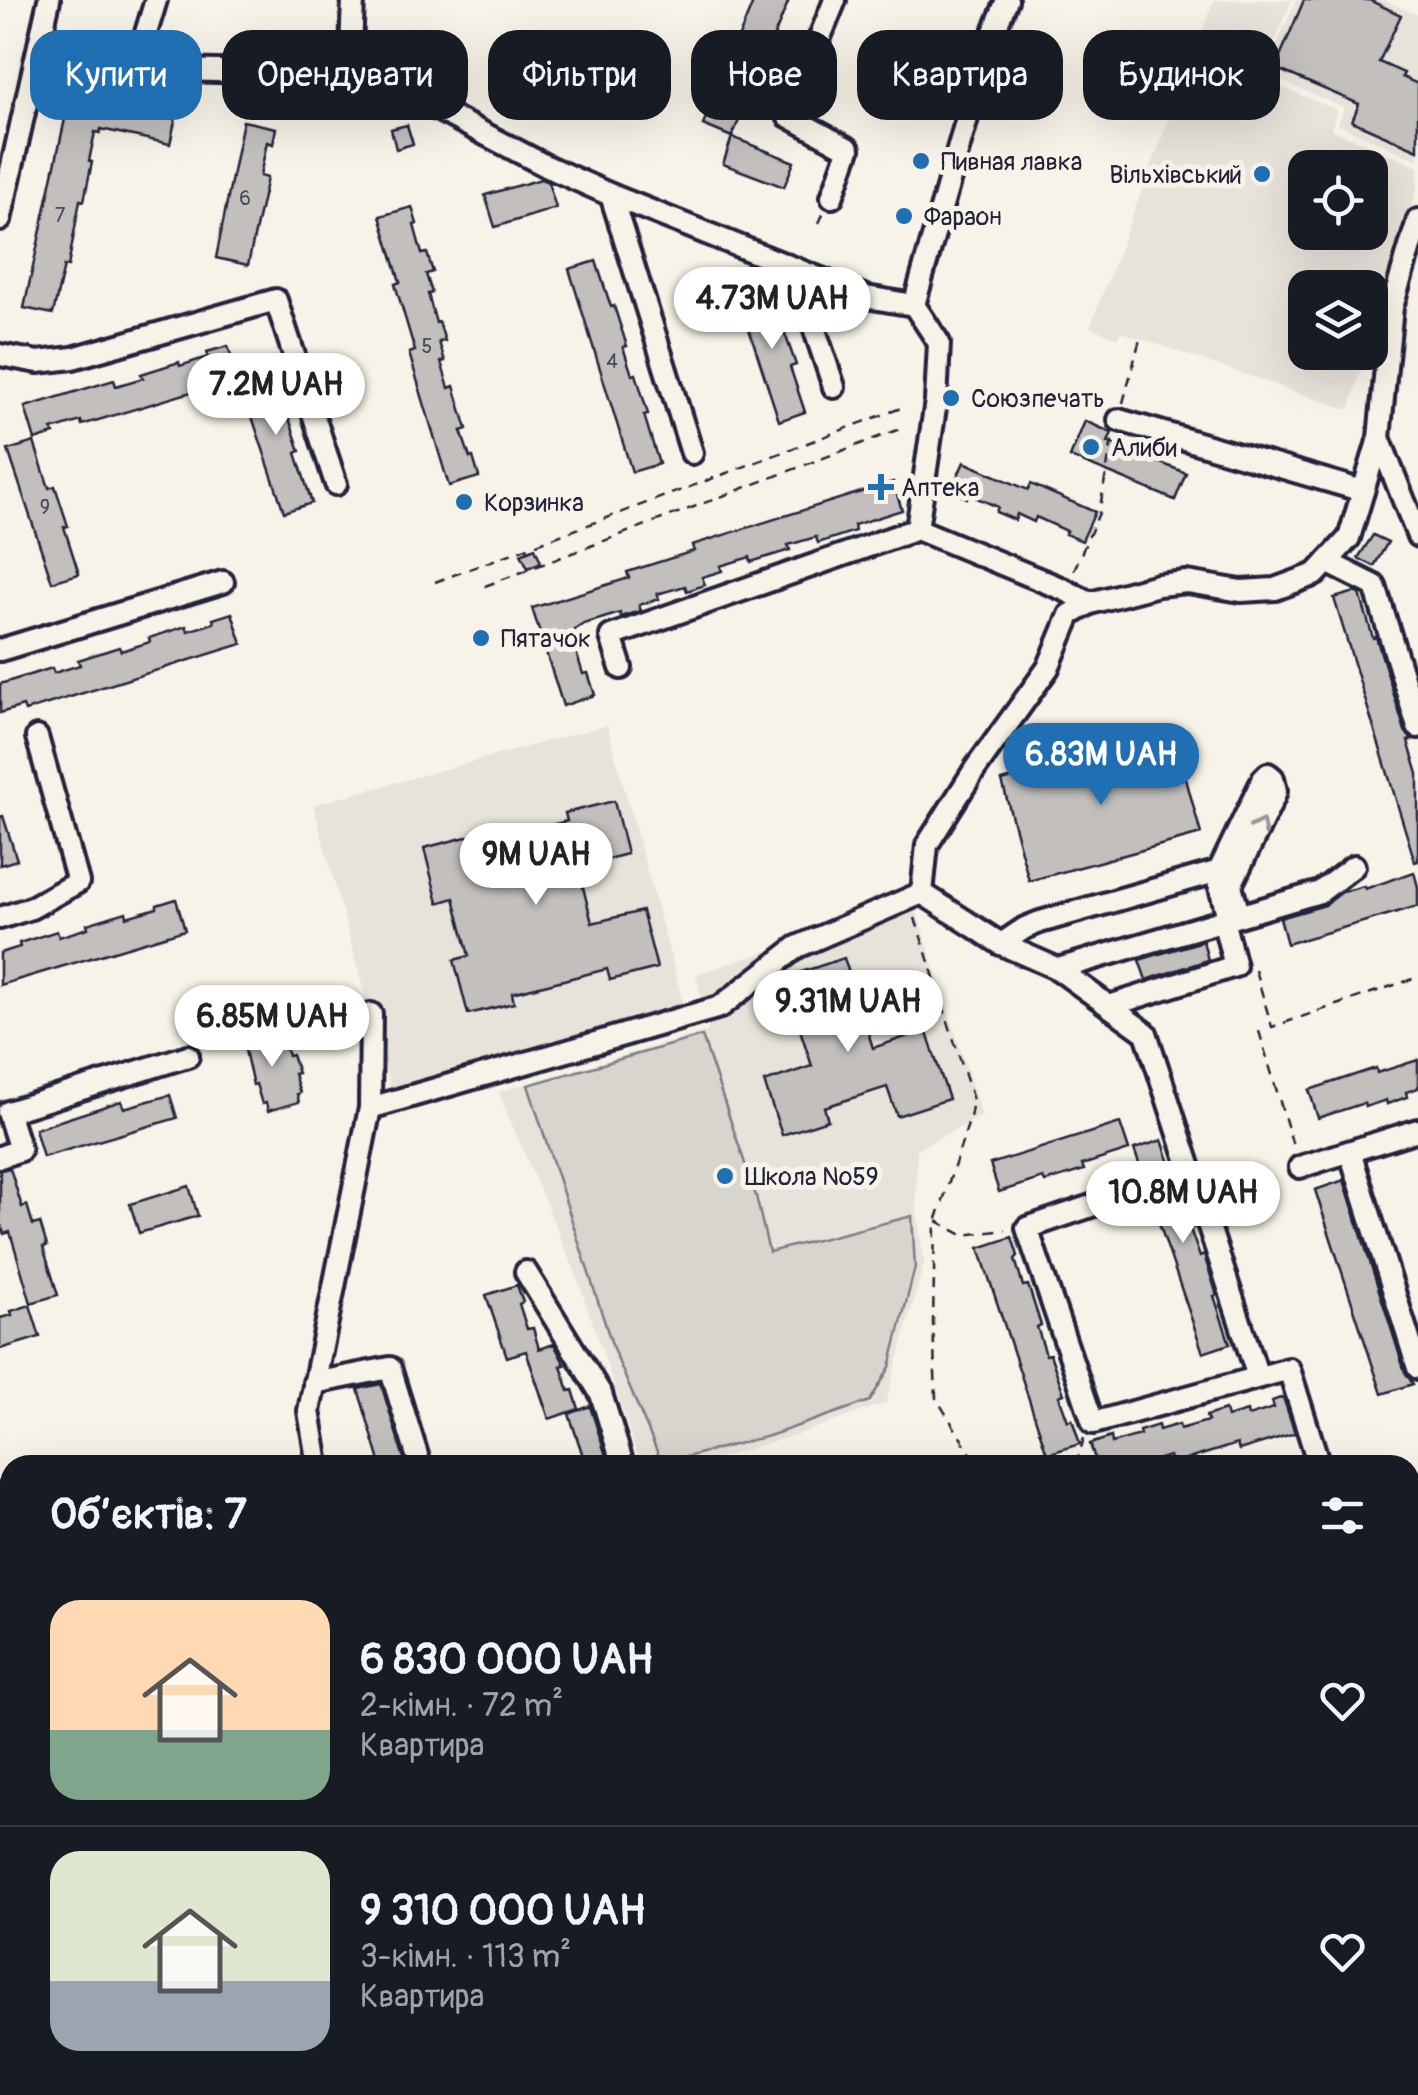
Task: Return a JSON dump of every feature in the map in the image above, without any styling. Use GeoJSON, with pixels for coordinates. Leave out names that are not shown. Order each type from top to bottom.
{"type":"FeatureCollection","features":[{"type":"Feature","properties":{"kind":"street"},"geometry":{"type":"LineString","coordinates":[[44,30],[50,0]]}},
{"type":"Feature","properties":{"kind":"street"},"geometry":{"type":"LineString","coordinates":[[147,30],[156,0]]}},
{"type":"Feature","properties":{"kind":"street"},"geometry":{"type":"LineString","coordinates":[[352,30],[353,0]]}},
{"type":"Feature","properties":{"kind":"street"},"geometry":{"type":"LineString","coordinates":[[832,197],[850,149],[788,116],[834,0]]}},
{"type":"Feature","properties":{"kind":"street"},"geometry":{"type":"LineString","coordinates":[[914,305],[986,50],[1006,0]]}},
{"type":"Feature","properties":{"kind":"street"},"geometry":{"type":"LineString","coordinates":[[0,220],[30,92]]}},
{"type":"Feature","properties":{"kind":"street"},"geometry":{"type":"LineString","coordinates":[[458,120],[611,195],[866,297],[914,305],[939,343],[936,401],[917,529]]}},
{"type":"Feature","properties":{"kind":"street"},"geometry":{"type":"LineString","coordinates":[[611,195],[692,453]]}},
{"type":"Feature","properties":{"kind":"street"},"geometry":{"type":"LineString","coordinates":[[922,893],[927,845],[1048,668],[1070,615],[1090,604],[1158,585],[1187,582],[1240,591],[1275,588],[1316,574],[1349,538],[1379,438],[1392,307],[1418,220]]}},
{"type":"Feature","properties":{"kind":"street"},"geometry":{"type":"LineString","coordinates":[[794,268],[834,387]]}},
{"type":"Feature","properties":{"kind":"street"},"geometry":{"type":"LineString","coordinates":[[0,354],[38,362],[73,358],[276,300],[336,484]]}},
{"type":"Feature","properties":{"kind":"street"},"geometry":{"type":"LineString","coordinates":[[1119,420],[1363,491]]}},
{"type":"Feature","properties":{"kind":"street"},"geometry":{"type":"LineString","coordinates":[[1379,438],[1418,536]]}},
{"type":"Feature","properties":{"kind":"street"},"geometry":{"type":"LineString","coordinates":[[621,668],[610,636],[917,529],[1090,604]]}},
{"type":"Feature","properties":{"kind":"street"},"geometry":{"type":"LineString","coordinates":[[1327,562],[1376,586],[1418,727]]}},
{"type":"Feature","properties":{"kind":"street"},"geometry":{"type":"LineString","coordinates":[[0,650],[223,582]]}},
{"type":"Feature","properties":{"kind":"street"},"geometry":{"type":"LineString","coordinates":[[0,918],[31,908],[78,882],[36,737]]}},
{"type":"Feature","properties":{"kind":"street"},"geometry":{"type":"LineString","coordinates":[[993,938],[1228,865],[1235,966],[1109,1006]]}},
{"type":"Feature","properties":{"kind":"street"},"geometry":{"type":"LineString","coordinates":[[1058,969],[1320,892],[1354,866]]}},
{"type":"Feature","properties":{"kind":"street"},"geometry":{"type":"LineString","coordinates":[[922,893],[993,938],[1058,969],[1146,1033],[1258,1378]]}},
{"type":"Feature","properties":{"kind":"street"},"geometry":{"type":"LineString","coordinates":[[370,1108],[720,1007],[798,947],[922,893]]}},
{"type":"Feature","properties":{"kind":"street"},"geometry":{"type":"LineString","coordinates":[[316,1455],[309,1411],[370,1108],[370,1014]]}},
{"type":"Feature","properties":{"kind":"street"},"geometry":{"type":"LineString","coordinates":[[0,1156],[20,1150],[8,1112],[188,1056]]}},
{"type":"Feature","properties":{"kind":"street"},"geometry":{"type":"LineString","coordinates":[[1300,1167],[1418,1130]]}},
{"type":"Feature","properties":{"kind":"street"},"geometry":{"type":"LineString","coordinates":[[1350,1152],[1418,1368]]}},
{"type":"Feature","properties":{"kind":"street"},"geometry":{"type":"LineString","coordinates":[[1094,1205],[1027,1228],[1093,1423],[1289,1369],[1316,1455]]}},
{"type":"Feature","properties":{"kind":"street"},"geometry":{"type":"LineString","coordinates":[[526,1272],[601,1394],[620,1455]]}},
{"type":"Feature","properties":{"kind":"street"},"geometry":{"type":"LineString","coordinates":[[314,1382],[390,1368],[417,1455]]}},
{"type":"Feature","properties":{"kind":"path"},"geometry":{"type":"LineString","coordinates":[[1065,590],[1099,513],[1110,445],[1140,338]]}},
{"type":"Feature","properties":{"kind":"path"},"geometry":{"type":"LineString","coordinates":[[435,582],[901,408]]}},
{"type":"Feature","properties":{"kind":"path"},"geometry":{"type":"LineString","coordinates":[[485,586],[900,429]]}},
{"type":"Feature","properties":{"kind":"path"},"geometry":{"type":"LineString","coordinates":[[922,893],[914,914],[973,1100],[936,1220],[933,1322],[936,1398],[972,1455]]}},
{"type":"Feature","properties":{"kind":"path"},"geometry":{"type":"LineString","coordinates":[[1256,971],[1272,1027],[1418,977]]}},
{"type":"Feature","properties":{"kind":"path"},"geometry":{"type":"LineString","coordinates":[[1258,1031],[1300,1167]]}},
{"type":"Feature","properties":{"kind":"path"},"geometry":{"type":"LineString","coordinates":[[936,1220],[963,1235],[1027,1228]]}},
{"type":"Feature","properties":{"kind":"shaded area"},"geometry":{"type":"Polygon","coordinates":[[[1214,0],[1292,0],[1279,30],[1203,30],[1214,0]]]}},
{"type":"Feature","properties":{"kind":"shaded area"},"geometry":{"type":"Polygon","coordinates":[[[1296,0],[1384,0],[1418,15],[1418,160],[1338,124],[1344,108],[1280,80],[1280,36],[1296,0]]]}},
{"type":"Feature","properties":{"kind":"shaded area"},"geometry":{"type":"Polygon","coordinates":[[[1280,87],[1337,110],[1331,129],[1379,150],[1288,150],[1288,250],[1388,250],[1388,154],[1418,167],[1418,185],[1388,282],[1388,270],[1288,270],[1288,370],[1361,370],[1349,410],[1121,332],[1118,338],[1090,327],[1168,120],[1280,120],[1280,87]]]}},
{"type":"Feature","properties":{"kind":"shaded area"},"geometry":{"type":"Polygon","coordinates":[[[607,725],[686,1013],[392,1093],[313,805],[607,725]]]}},
{"type":"Feature","properties":{"kind":"shaded area","name":"Школа №59"},"geometry":{"type":"Polygon","coordinates":[[[914,904],[982,1116],[917,1149],[916,1204],[924,1264],[886,1403],[729,1455],[638,1455],[576,1274],[498,1092],[708,1031],[696,974],[914,904]]]}},
{"type":"Feature","properties":{"kind":"shaded area"},"geometry":{"type":"Polygon","coordinates":[[[702,1036],[756,1196],[769,1252],[912,1216],[915,1267],[890,1367],[870,1401],[769,1436],[694,1455],[659,1455],[614,1351],[528,1085],[702,1036]]]}},
{"type":"Feature","properties":{"kind":"building"},"geometry":{"type":"Polygon","coordinates":[[[754,0],[789,0],[777,30],[742,30],[754,0]]]}},
{"type":"Feature","properties":{"kind":"building"},"geometry":{"type":"Polygon","coordinates":[[[1304,0],[1369,0],[1401,15],[1379,62],[1418,84],[1418,150],[1352,121],[1359,104],[1280,70],[1280,56],[1304,0]]]}},
{"type":"Feature","properties":{"kind":"building"},"geometry":{"type":"Polygon","coordinates":[[[65,120],[175,120],[170,144],[101,129],[100,133],[95,132],[84,201],[80,200],[68,267],[64,266],[53,314],[24,308],[65,120]]]}},
{"type":"Feature","properties":{"kind":"building"},"geometry":{"type":"Polygon","coordinates":[[[705,120],[739,120],[732,137],[703,125],[705,120]]]}},
{"type":"Feature","properties":{"kind":"building"},"geometry":{"type":"Polygon","coordinates":[[[243,121],[276,128],[273,144],[267,142],[260,176],[267,178],[248,265],[216,258],[243,121]]]}},
{"type":"Feature","properties":{"kind":"building"},"geometry":{"type":"Polygon","coordinates":[[[407,125],[413,144],[396,149],[391,129],[407,125]]]}},
{"type":"Feature","properties":{"kind":"building"},"geometry":{"type":"Polygon","coordinates":[[[732,137],[794,162],[784,187],[723,164],[732,137]]]}},
{"type":"Feature","properties":{"kind":"building"},"geometry":{"type":"Polygon","coordinates":[[[541,179],[548,182],[556,208],[495,227],[485,195],[541,179]]]}},
{"type":"Feature","properties":{"kind":"building"},"geometry":{"type":"Polygon","coordinates":[[[412,207],[422,254],[427,253],[433,272],[426,274],[436,323],[439,322],[445,341],[439,342],[445,361],[441,362],[449,388],[454,386],[467,429],[461,431],[479,477],[449,486],[409,353],[415,351],[380,216],[412,207]]]}},
{"type":"Feature","properties":{"kind":"building"},"geometry":{"type":"Polygon","coordinates":[[[596,261],[627,346],[623,347],[632,375],[636,374],[659,464],[632,472],[569,269],[596,261]]]}},
{"type":"Feature","properties":{"kind":"building"},"geometry":{"type":"Polygon","coordinates":[[[763,283],[778,329],[783,328],[796,365],[790,367],[805,412],[779,421],[737,292],[763,283]]]}},
{"type":"Feature","properties":{"kind":"building"},"geometry":{"type":"Polygon","coordinates":[[[228,346],[238,378],[82,425],[81,421],[35,440],[25,407],[114,380],[116,386],[143,378],[141,374],[208,357],[207,352],[228,346]]]}},
{"type":"Feature","properties":{"kind":"building"},"geometry":{"type":"Polygon","coordinates":[[[267,365],[282,413],[287,412],[300,451],[296,453],[312,503],[284,512],[238,375],[267,365]]]}},
{"type":"Feature","properties":{"kind":"building"},"geometry":{"type":"Polygon","coordinates":[[[1085,421],[1112,433],[1108,442],[1186,473],[1175,500],[1070,457],[1085,421]]]}},
{"type":"Feature","properties":{"kind":"building"},"geometry":{"type":"Polygon","coordinates":[[[34,442],[49,488],[55,486],[79,574],[52,582],[8,450],[34,442]]]}},
{"type":"Feature","properties":{"kind":"building"},"geometry":{"type":"Polygon","coordinates":[[[964,462],[1028,490],[1031,484],[1095,512],[1082,541],[1036,517],[1034,522],[1017,514],[1015,520],[996,512],[998,507],[951,491],[964,462]]]}},
{"type":"Feature","properties":{"kind":"building"},"geometry":{"type":"Polygon","coordinates":[[[893,482],[902,510],[854,525],[855,531],[818,543],[816,537],[751,562],[750,557],[720,566],[722,571],[702,577],[705,585],[657,594],[659,599],[639,605],[641,611],[621,617],[620,613],[574,630],[583,674],[588,673],[595,695],[563,706],[532,608],[629,578],[627,572],[694,551],[692,545],[893,482]]]}},
{"type":"Feature","properties":{"kind":"building"},"geometry":{"type":"Polygon","coordinates":[[[1373,535],[1388,542],[1374,566],[1358,558],[1373,535]]]}},
{"type":"Feature","properties":{"kind":"building"},"geometry":{"type":"Polygon","coordinates":[[[535,548],[541,562],[528,568],[521,554],[535,548]]]}},
{"type":"Feature","properties":{"kind":"building"},"geometry":{"type":"Polygon","coordinates":[[[1360,594],[1405,731],[1412,740],[1408,741],[1418,774],[1415,862],[1334,598],[1360,594]]]}},
{"type":"Feature","properties":{"kind":"building"},"geometry":{"type":"Polygon","coordinates":[[[232,613],[242,644],[25,711],[23,706],[0,713],[0,684],[52,668],[54,673],[80,665],[78,660],[150,642],[149,638],[186,626],[188,631],[232,613]]]}},
{"type":"Feature","properties":{"kind":"building"},"geometry":{"type":"Polygon","coordinates":[[[1174,735],[1201,834],[1029,881],[1002,781],[1174,735]]]}},
{"type":"Feature","properties":{"kind":"building"},"geometry":{"type":"Polygon","coordinates":[[[614,801],[627,854],[578,867],[592,923],[642,911],[657,968],[610,980],[607,969],[512,993],[514,1003],[468,1014],[454,960],[469,956],[454,898],[438,903],[424,848],[470,836],[473,845],[567,821],[565,813],[614,801]]]}},
{"type":"Feature","properties":{"kind":"building"},"geometry":{"type":"Polygon","coordinates":[[[3,816],[17,860],[0,865],[0,817],[3,816]]]}},
{"type":"Feature","properties":{"kind":"building"},"geometry":{"type":"Polygon","coordinates":[[[1414,872],[1418,906],[1287,944],[1280,918],[1325,905],[1342,892],[1364,886],[1365,889],[1414,872]]]}},
{"type":"Feature","properties":{"kind":"building"},"geometry":{"type":"Polygon","coordinates":[[[176,899],[185,930],[0,985],[0,953],[20,947],[19,943],[57,931],[59,937],[88,928],[87,924],[126,912],[127,917],[176,899]]]}},
{"type":"Feature","properties":{"kind":"building"},"geometry":{"type":"Polygon","coordinates":[[[1203,941],[1208,960],[1146,980],[1139,960],[1203,941]]]}},
{"type":"Feature","properties":{"kind":"building"},"geometry":{"type":"Polygon","coordinates":[[[844,958],[873,1048],[926,1030],[949,1099],[897,1116],[887,1087],[824,1107],[828,1120],[782,1135],[764,1082],[812,1066],[783,978],[844,958]]]}},
{"type":"Feature","properties":{"kind":"building"},"geometry":{"type":"Polygon","coordinates":[[[275,1029],[277,1037],[282,1035],[288,1056],[292,1055],[300,1093],[299,1102],[268,1111],[256,1084],[253,1085],[244,1046],[249,1044],[247,1037],[275,1029]]]}},
{"type":"Feature","properties":{"kind":"building"},"geometry":{"type":"Polygon","coordinates":[[[1418,1060],[1418,1088],[1406,1092],[1407,1097],[1387,1104],[1386,1100],[1365,1107],[1364,1103],[1318,1118],[1309,1090],[1376,1068],[1377,1073],[1418,1060]]]}},
{"type":"Feature","properties":{"kind":"building"},"geometry":{"type":"Polygon","coordinates":[[[170,1095],[177,1118],[43,1157],[35,1129],[121,1101],[124,1108],[170,1095]]]}},
{"type":"Feature","properties":{"kind":"building"},"geometry":{"type":"Polygon","coordinates":[[[1120,1123],[1129,1150],[1082,1165],[1084,1170],[999,1192],[990,1164],[1120,1123]]]}},
{"type":"Feature","properties":{"kind":"building"},"geometry":{"type":"Polygon","coordinates":[[[1162,1140],[1195,1227],[1190,1229],[1200,1257],[1204,1255],[1230,1344],[1203,1353],[1134,1149],[1162,1140]]]}},
{"type":"Feature","properties":{"kind":"building"},"geometry":{"type":"Polygon","coordinates":[[[10,1168],[22,1207],[27,1205],[33,1225],[40,1223],[58,1295],[31,1303],[10,1232],[4,1234],[0,1222],[0,1170],[10,1168]]]}},
{"type":"Feature","properties":{"kind":"building"},"geometry":{"type":"Polygon","coordinates":[[[1344,1180],[1405,1372],[1413,1384],[1382,1394],[1315,1190],[1344,1180]]]}},
{"type":"Feature","properties":{"kind":"building"},"geometry":{"type":"Polygon","coordinates":[[[189,1186],[198,1216],[139,1233],[130,1204],[189,1186]]]}},
{"type":"Feature","properties":{"kind":"building"},"geometry":{"type":"Polygon","coordinates":[[[1012,1237],[1023,1286],[1028,1285],[1046,1355],[1050,1354],[1064,1394],[1059,1396],[1080,1444],[1047,1454],[979,1248],[1012,1237]]]}},
{"type":"Feature","properties":{"kind":"building"},"geometry":{"type":"Polygon","coordinates":[[[517,1285],[527,1329],[533,1328],[539,1349],[554,1344],[579,1409],[549,1419],[526,1351],[507,1357],[486,1295],[517,1285]]]}},
{"type":"Feature","properties":{"kind":"building"},"geometry":{"type":"Polygon","coordinates":[[[30,1305],[40,1337],[0,1349],[0,1318],[30,1305]]]}},
{"type":"Feature","properties":{"kind":"building"},"geometry":{"type":"Polygon","coordinates":[[[381,1384],[403,1455],[378,1455],[358,1389],[381,1384]]]}},
{"type":"Feature","properties":{"kind":"building"},"geometry":{"type":"Polygon","coordinates":[[[1283,1397],[1295,1433],[1239,1450],[1237,1444],[1201,1455],[1094,1455],[1090,1444],[1111,1437],[1112,1443],[1158,1425],[1159,1430],[1179,1424],[1180,1429],[1208,1421],[1206,1416],[1225,1410],[1227,1417],[1247,1411],[1248,1416],[1274,1408],[1272,1401],[1283,1397]]]}},
{"type":"Feature","properties":{"kind":"building"},"geometry":{"type":"Polygon","coordinates":[[[590,1406],[606,1455],[583,1455],[569,1414],[590,1406]]]}},
{"type":"Feature","properties":{"kind":"place","name":"Пивная лавка"},"geometry":{"type":"Point","coordinates":[921,161]}},
{"type":"Feature","properties":{"kind":"place","name":"Вільхівський"},"geometry":{"type":"Point","coordinates":[1262,174]}},
{"type":"Feature","properties":{"kind":"place","name":"Фараон"},"geometry":{"type":"Point","coordinates":[904,216]}},
{"type":"Feature","properties":{"kind":"place","name":"Союзпечать"},"geometry":{"type":"Point","coordinates":[951,398]}},
{"type":"Feature","properties":{"kind":"place","name":"Алиби"},"geometry":{"type":"Point","coordinates":[1091,447]}},
{"type":"Feature","properties":{"kind":"place","name":"Аптека"},"geometry":{"type":"Point","coordinates":[881,487]}},
{"type":"Feature","properties":{"kind":"place","name":"Корзинка"},"geometry":{"type":"Point","coordinates":[464,502]}},
{"type":"Feature","properties":{"kind":"place","name":"Пятачок"},"geometry":{"type":"Point","coordinates":[481,638]}},
{"type":"Feature","properties":{"kind":"place","name":"Школа №59"},"geometry":{"type":"Point","coordinates":[725,1176]}}]}
